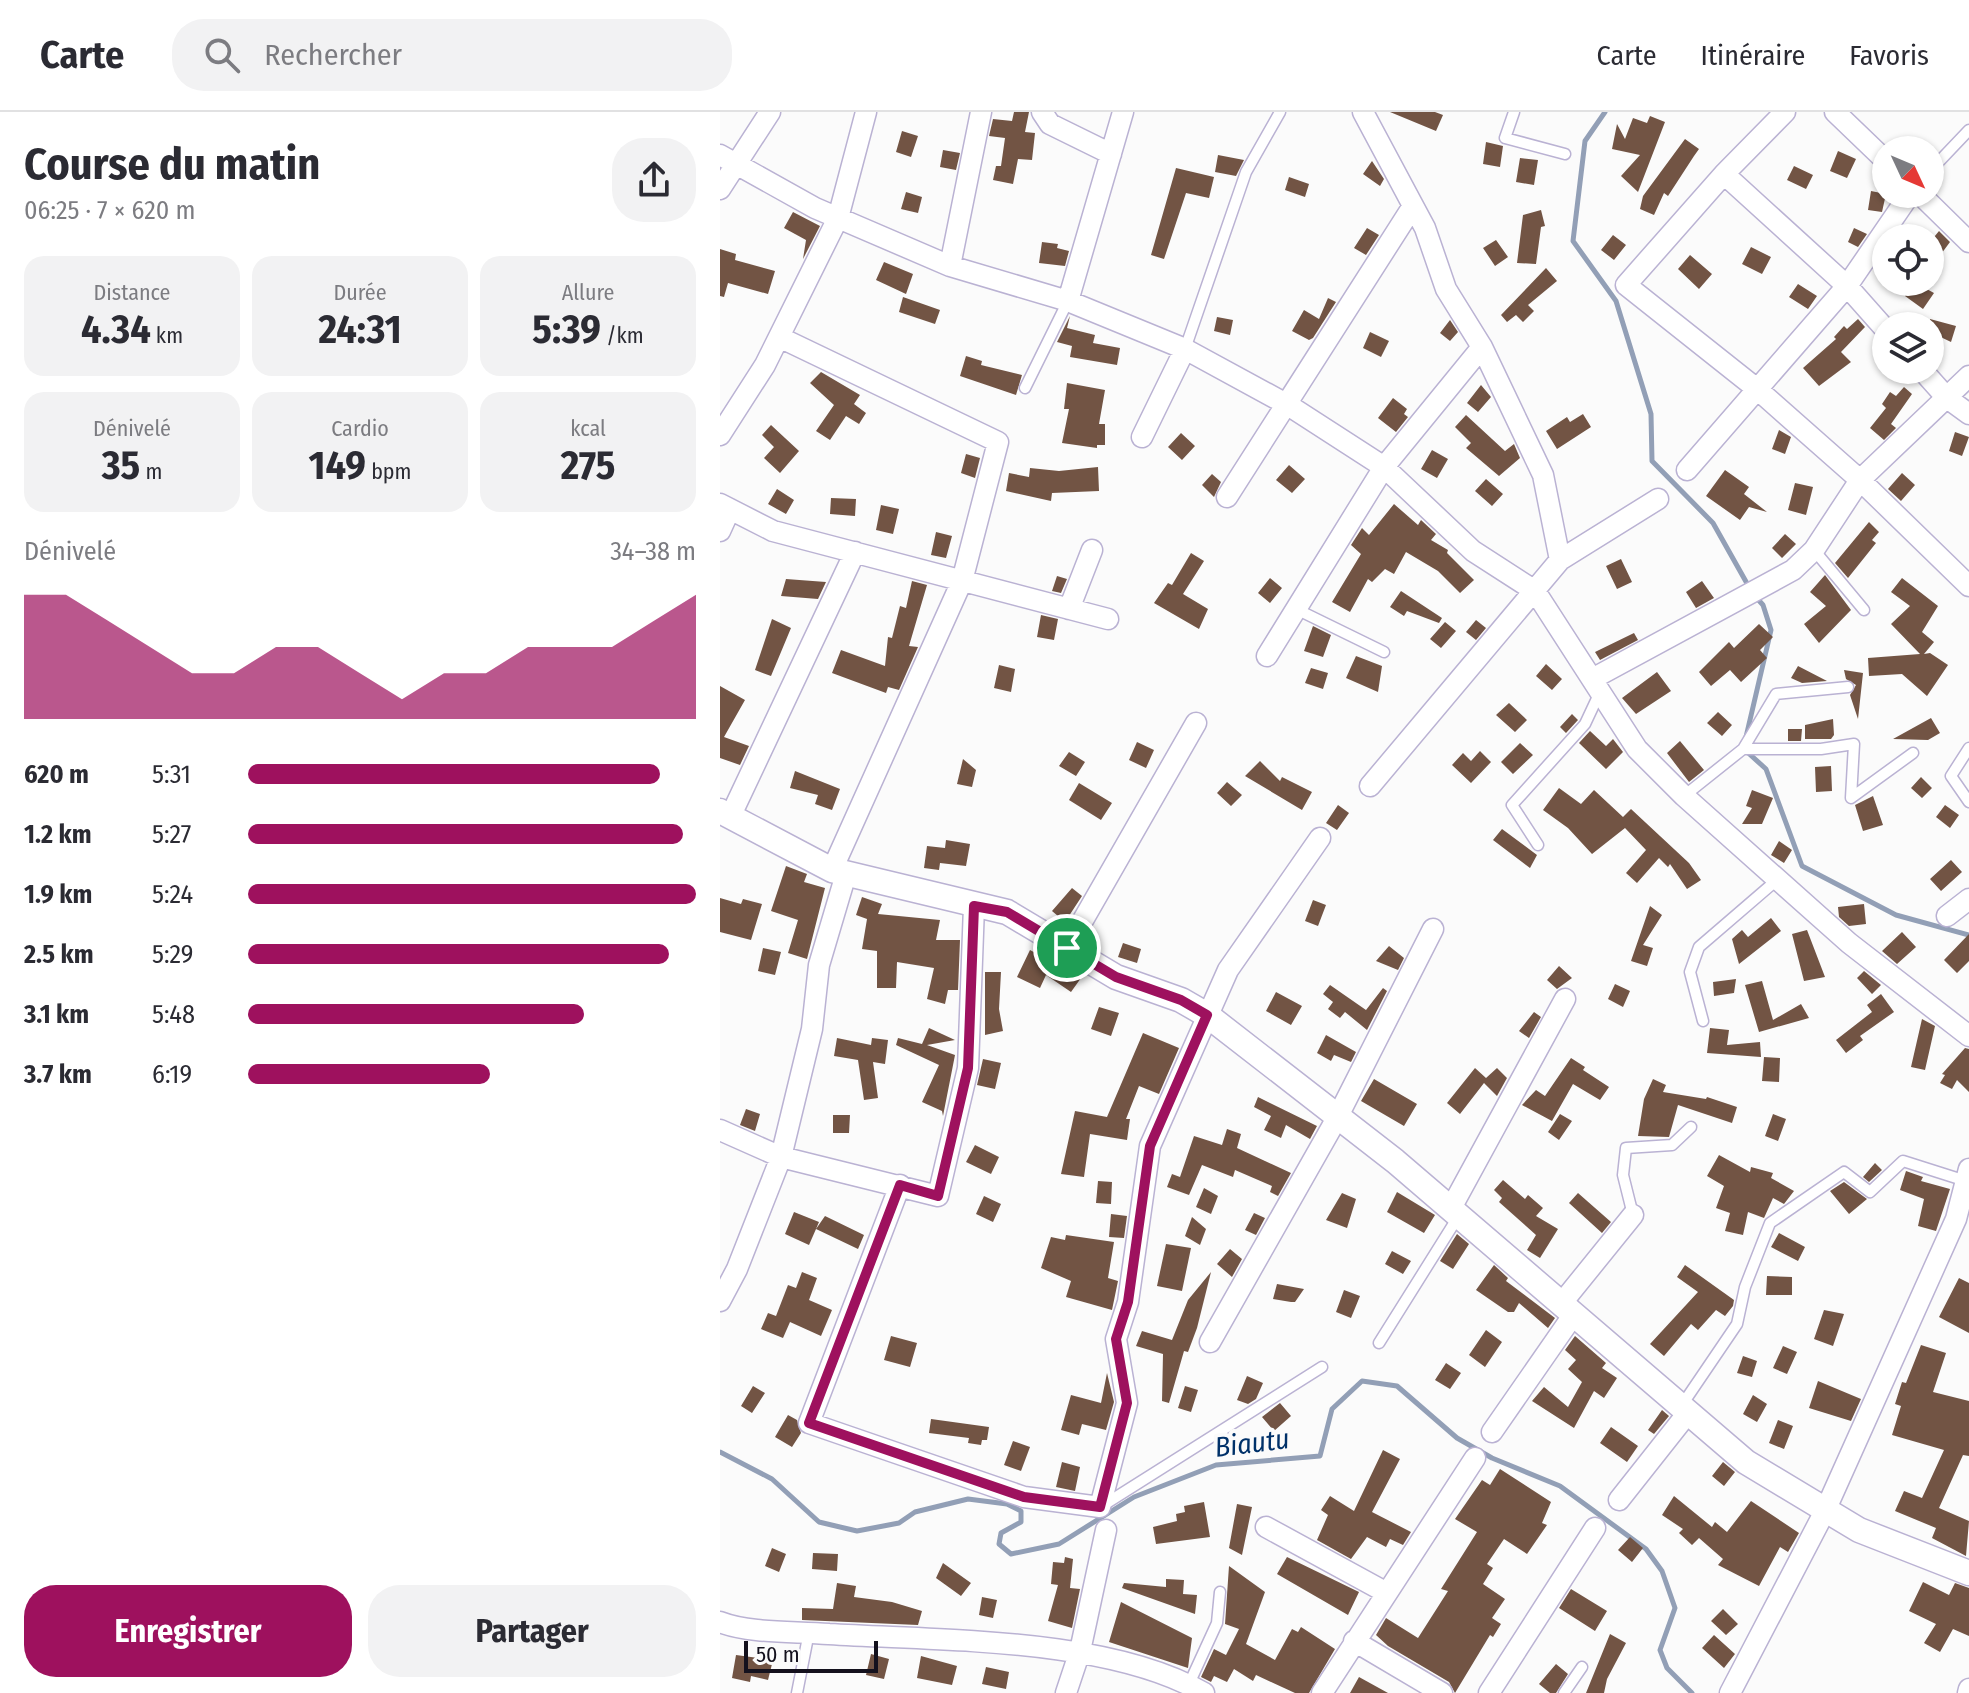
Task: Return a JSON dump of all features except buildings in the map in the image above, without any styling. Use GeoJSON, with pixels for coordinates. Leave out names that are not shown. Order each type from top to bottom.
{"type":"FeatureCollection","features":[{"type":"Feature","properties":{"kind":"street"},"geometry":{"type":"LineString","coordinates":[[720,189],[728,160],[770,112]]}},
{"type":"Feature","properties":{"kind":"street"},"geometry":{"type":"LineString","coordinates":[[720,435],[779,337],[838,218],[866,112]]}},
{"type":"Feature","properties":{"kind":"street"},"geometry":{"type":"LineString","coordinates":[[950,266],[981,112]]}},
{"type":"Feature","properties":{"kind":"street"},"geometry":{"type":"LineString","coordinates":[[1042,112],[1050,124],[1111,154]]}},
{"type":"Feature","properties":{"kind":"street"},"geometry":{"type":"LineString","coordinates":[[1068,301],[1123,112]]}},
{"type":"Feature","properties":{"kind":"street"},"geometry":{"type":"LineString","coordinates":[[1363,112],[1425,228],[1446,289],[1482,347],[1543,475],[1560,560]]}},
{"type":"Feature","properties":{"kind":"street"},"geometry":{"type":"LineString","coordinates":[[1785,112],[1724,174],[1626,285],[1757,389],[1860,480],[1969,586]]}},
{"type":"Feature","properties":{"kind":"street"},"geometry":{"type":"LineString","coordinates":[[1835,112],[1872,148]]}},
{"type":"Feature","properties":{"kind":"street"},"geometry":{"type":"LineString","coordinates":[[728,160],[838,218],[950,266],[1068,301],[1185,349],[1288,405],[1384,467],[1473,551],[1535,591],[1637,749],[1684,796],[1849,943],[1969,1036]]}},
{"type":"Feature","properties":{"kind":"street"},"geometry":{"type":"LineString","coordinates":[[1724,174],[1847,286],[1872,314]]}},
{"type":"Feature","properties":{"kind":"street"},"geometry":{"type":"LineString","coordinates":[[1227,497],[1413,206]]}},
{"type":"Feature","properties":{"kind":"street"},"geometry":{"type":"LineString","coordinates":[[1687,470],[1847,286],[1900,208]]}},
{"type":"Feature","properties":{"kind":"street"},"geometry":{"type":"LineString","coordinates":[[1934,208],[1969,242]]}},
{"type":"Feature","properties":{"kind":"street"},"geometry":{"type":"LineString","coordinates":[[720,1301],[737,1269],[781,1157],[812,1029],[819,965],[839,872],[962,581],[998,442],[779,337]]}},
{"type":"Feature","properties":{"kind":"street"},"geometry":{"type":"LineString","coordinates":[[1267,656],[1384,467],[1482,347]]}},
{"type":"Feature","properties":{"kind":"street"},"geometry":{"type":"LineString","coordinates":[[1142,437],[1185,349]]}},
{"type":"Feature","properties":{"kind":"street"},"geometry":{"type":"LineString","coordinates":[[1596,685],[1793,570],[1814,550],[1860,480],[1969,376]]}},
{"type":"Feature","properties":{"kind":"street"},"geometry":{"type":"LineString","coordinates":[[1934,384],[1969,414]]}},
{"type":"Feature","properties":{"kind":"street"},"geometry":{"type":"LineString","coordinates":[[1370,786],[1560,560],[1658,499]]}},
{"type":"Feature","properties":{"kind":"street"},"geometry":{"type":"LineString","coordinates":[[720,531],[725,506],[773,531],[1108,619]]}},
{"type":"Feature","properties":{"kind":"street"},"geometry":{"type":"LineString","coordinates":[[1069,609],[1092,550]]}},
{"type":"Feature","properties":{"kind":"street"},"geometry":{"type":"LineString","coordinates":[[855,552],[726,813],[839,872],[1007,912],[1116,977],[1181,1000],[1207,1015],[1395,1161],[1746,1462],[1859,1530],[1969,1573]]}},
{"type":"Feature","properties":{"kind":"street"},"geometry":{"type":"LineString","coordinates":[[1067,948],[1196,723]]}},
{"type":"Feature","properties":{"kind":"street"},"geometry":{"type":"LineString","coordinates":[[900,1185],[809,1423],[1024,1497],[1100,1507],[1127,1403],[1116,1339],[1128,1302],[1150,1146],[1228,970],[1320,838]]}},
{"type":"Feature","properties":{"kind":"street"},"geometry":{"type":"LineString","coordinates":[[1947,916],[1969,899]]}},
{"type":"Feature","properties":{"kind":"street"},"geometry":{"type":"LineString","coordinates":[[720,1130],[781,1157],[938,1196],[968,1068],[974,906]]}},
{"type":"Feature","properties":{"kind":"street"},"geometry":{"type":"LineString","coordinates":[[1210,1342],[1337,1118],[1433,929]]}},
{"type":"Feature","properties":{"kind":"street"},"geometry":{"type":"LineString","coordinates":[[1454,1214],[1565,999]]}},
{"type":"Feature","properties":{"kind":"street"},"geometry":{"type":"LineString","coordinates":[[1730,1693],[1825,1511],[1956,1219],[1968,1175]]}},
{"type":"Feature","properties":{"kind":"street"},"geometry":{"type":"LineString","coordinates":[[1492,1432],[1568,1309],[1633,1215]]}},
{"type":"Feature","properties":{"kind":"street"},"geometry":{"type":"LineString","coordinates":[[1619,1500],[1683,1411]]}},
{"type":"Feature","properties":{"kind":"street"},"geometry":{"type":"LineString","coordinates":[[1322,1693],[1475,1458]]}},
{"type":"Feature","properties":{"kind":"street"},"geometry":{"type":"LineString","coordinates":[[1266,1527],[1387,1593]]}},
{"type":"Feature","properties":{"kind":"street"},"geometry":{"type":"LineString","coordinates":[[1489,1693],[1595,1528]]}},
{"type":"Feature","properties":{"kind":"street"},"geometry":{"type":"LineString","coordinates":[[1066,1693],[1080,1651],[1106,1530]]}},
{"type":"Feature","properties":{"kind":"street"},"geometry":{"type":"LineString","coordinates":[[720,1622],[809,1632],[1080,1651],[1196,1688]]}},
{"type":"Feature","properties":{"kind":"street"},"geometry":{"type":"LineString","coordinates":[[1354,1641],[1442,1693]]}},
{"type":"Feature","properties":{"kind":"lane"},"geometry":{"type":"LineString","coordinates":[[1185,349],[1246,172],[1280,112]]}},
{"type":"Feature","properties":{"kind":"lane"},"geometry":{"type":"LineString","coordinates":[[1514,112],[1505,138],[1565,154]]}},
{"type":"Feature","properties":{"kind":"lane"},"geometry":{"type":"LineString","coordinates":[[1944,156],[1969,130]]}},
{"type":"Feature","properties":{"kind":"lane"},"geometry":{"type":"LineString","coordinates":[[1025,388],[1068,301]]}},
{"type":"Feature","properties":{"kind":"lane"},"geometry":{"type":"LineString","coordinates":[[1814,550],[1864,610]]}},
{"type":"Feature","properties":{"kind":"lane"},"geometry":{"type":"LineString","coordinates":[[1296,609],[1384,652]]}},
{"type":"Feature","properties":{"kind":"lane"},"geometry":{"type":"LineString","coordinates":[[1538,845],[1512,805],[1585,724],[1596,685]]}},
{"type":"Feature","properties":{"kind":"lane"},"geometry":{"type":"LineString","coordinates":[[1684,796],[1743,749],[1776,694],[1848,687]]}},
{"type":"Feature","properties":{"kind":"lane"},"geometry":{"type":"LineString","coordinates":[[1743,749],[1821,749],[1854,744],[1851,798],[1913,753]]}},
{"type":"Feature","properties":{"kind":"lane"},"geometry":{"type":"LineString","coordinates":[[1969,748],[1951,776],[1969,802]]}},
{"type":"Feature","properties":{"kind":"lane"},"geometry":{"type":"LineString","coordinates":[[1703,1021],[1690,972],[1699,947],[1778,879]]}},
{"type":"Feature","properties":{"kind":"lane"},"geometry":{"type":"LineString","coordinates":[[1633,1215],[1623,1175],[1626,1148],[1672,1145],[1691,1127]]}},
{"type":"Feature","properties":{"kind":"lane"},"geometry":{"type":"LineString","coordinates":[[1683,1411],[1737,1324],[1745,1287],[1770,1223],[1844,1172],[1870,1192],[1903,1161],[1968,1175]]}},
{"type":"Feature","properties":{"kind":"lane"},"geometry":{"type":"LineString","coordinates":[[1379,1343],[1454,1214]]}},
{"type":"Feature","properties":{"kind":"lane"},"geometry":{"type":"LineString","coordinates":[[1100,1507],[1322,1367]]}},
{"type":"Feature","properties":{"kind":"lane"},"geometry":{"type":"LineString","coordinates":[[1196,1688],[1217,1623],[1220,1592]]}},
{"type":"Feature","properties":{"kind":"lane"},"geometry":{"type":"LineString","coordinates":[[797,1693],[809,1632]]}},
{"type":"Feature","properties":{"kind":"lane"},"geometry":{"type":"LineString","coordinates":[[1564,1693],[1582,1667]]}},
{"type":"Feature","properties":{"kind":"waterway"},"geometry":{"type":"LineString","coordinates":[[1605,112],[1585,141],[1573,241],[1616,301],[1651,414],[1652,461],[1713,523],[1749,587]]}},
{"type":"Feature","properties":{"kind":"waterway"},"geometry":{"type":"LineString","coordinates":[[1746,737],[1771,630],[1763,605],[1754,595]]}},
{"type":"Feature","properties":{"kind":"waterway"},"geometry":{"type":"LineString","coordinates":[[1745,750],[1766,769],[1802,866],[1896,915],[1969,935]]}},
{"type":"Feature","properties":{"kind":"waterway","name":"Biautu"},"geometry":{"type":"LineString","coordinates":[[720,1452],[772,1479],[819,1522],[857,1531],[899,1523],[915,1512],[968,1499],[1007,1504],[1021,1511],[1021,1522],[1001,1533],[999,1544],[1011,1554],[1059,1544],[1134,1497],[1216,1465],[1320,1456],[1332,1409],[1362,1381],[1397,1386],[1457,1438],[1492,1458],[1560,1486],[1646,1549],[1662,1571],[1675,1608],[1660,1650],[1667,1668],[1692,1693]]}},
{"type":"Feature","properties":{"kind":"route"},"geometry":{"type":"LineString","coordinates":[[974,906],[1007,912],[1067,948],[1116,977],[1181,1000],[1207,1015],[1150,1146],[1128,1302],[1116,1339],[1127,1403],[1100,1507],[1024,1497],[809,1423],[900,1185],[938,1196],[968,1068],[974,906]]}}]}
